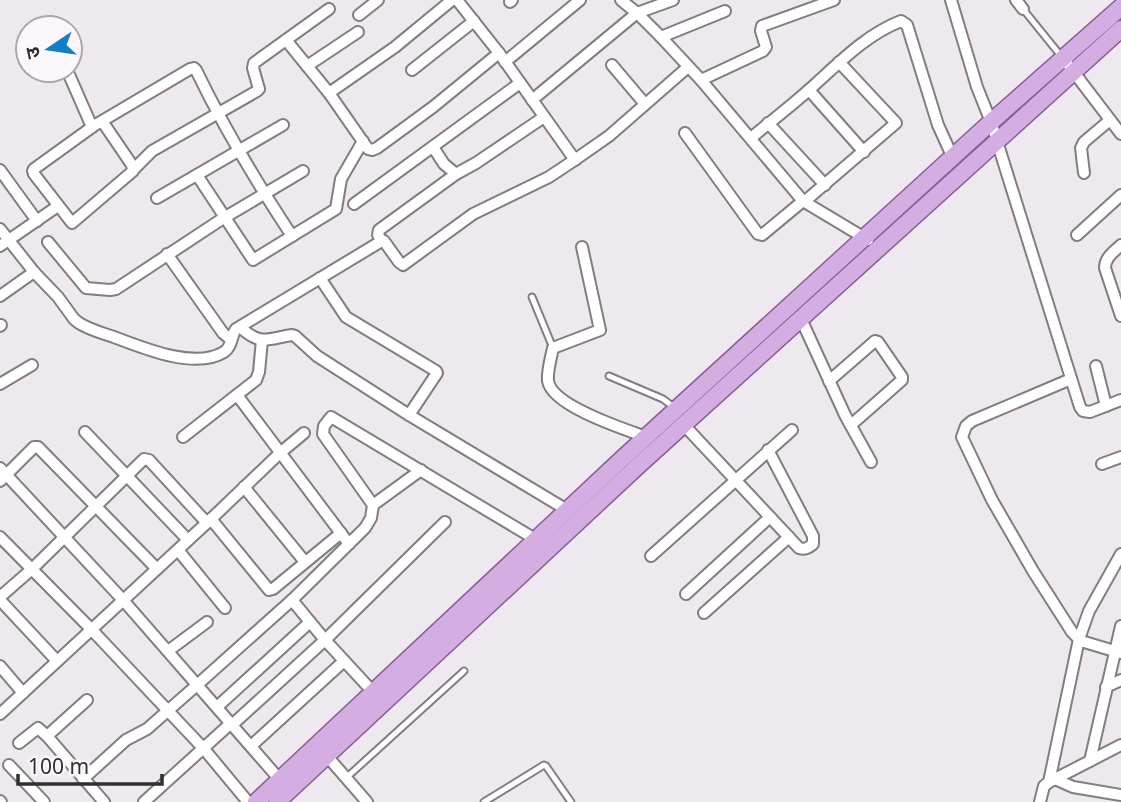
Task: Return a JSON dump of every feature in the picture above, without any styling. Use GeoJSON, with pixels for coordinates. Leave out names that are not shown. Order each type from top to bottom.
{"type":"FeatureCollection","features":[{"type":"Feature","properties":{"kind":"main road"},"geometry":{"type":"LineString","coordinates":[[256,802],[646,437],[1116,9]]}},
{"type":"Feature","properties":{"kind":"main road"},"geometry":{"type":"LineString","coordinates":[[277,802],[497,596],[1121,29]]}},
{"type":"Feature","properties":{"kind":"street"},"geometry":{"type":"LineString","coordinates":[[359,15],[378,0]]}},
{"type":"Feature","properties":{"kind":"street"},"geometry":{"type":"LineString","coordinates":[[329,93],[395,47],[452,0]]}},
{"type":"Feature","properties":{"kind":"street"},"geometry":{"type":"LineString","coordinates":[[457,0],[575,160]]}},
{"type":"Feature","properties":{"kind":"street"},"geometry":{"type":"LineString","coordinates":[[286,40],[329,93],[368,149],[372,150],[580,0]]}},
{"type":"Feature","properties":{"kind":"street"},"geometry":{"type":"LineString","coordinates":[[621,0],[637,13],[701,80],[804,202],[865,237],[878,249]]}},
{"type":"Feature","properties":{"kind":"street"},"geometry":{"type":"LineString","coordinates":[[532,100],[637,13],[673,0]]}},
{"type":"Feature","properties":{"kind":"street"},"geometry":{"type":"LineString","coordinates":[[701,80],[764,51],[766,47],[762,26],[834,0]]}},
{"type":"Feature","properties":{"kind":"street"},"geometry":{"type":"LineString","coordinates":[[951,0],[1083,411],[1090,412],[1121,400]]}},
{"type":"Feature","properties":{"kind":"street"},"geometry":{"type":"LineString","coordinates":[[292,236],[217,114],[194,68],[97,124],[33,171],[70,221],[76,222],[133,172],[152,151],[217,114],[257,91],[259,85],[253,65],[329,9]]}},
{"type":"Feature","properties":{"kind":"street"},"geometry":{"type":"LineString","coordinates":[[661,37],[724,11]]}},
{"type":"Feature","properties":{"kind":"street"},"geometry":{"type":"LineString","coordinates":[[412,71],[474,21]]}},
{"type":"Feature","properties":{"kind":"street"},"geometry":{"type":"LineString","coordinates":[[751,138],[875,34],[898,22],[905,22],[938,125],[953,158]]}},
{"type":"Feature","properties":{"kind":"street"},"geometry":{"type":"LineString","coordinates":[[307,66],[358,32]]}},
{"type":"Feature","properties":{"kind":"street"},"geometry":{"type":"LineString","coordinates":[[1063,58],[1117,126],[1084,142],[1081,148],[1084,173]]}},
{"type":"Feature","properties":{"kind":"street"},"geometry":{"type":"LineString","coordinates":[[685,132],[759,235],[762,235],[896,123],[839,62]]}},
{"type":"Feature","properties":{"kind":"street"},"geometry":{"type":"LineString","coordinates":[[612,65],[645,104]]}},
{"type":"Feature","properties":{"kind":"street"},"geometry":{"type":"LineString","coordinates":[[544,117],[456,174],[379,230],[378,235],[399,262],[403,265],[473,214],[549,177],[575,160],[609,136],[688,66]]}},
{"type":"Feature","properties":{"kind":"street"},"geometry":{"type":"LineString","coordinates":[[354,204],[520,83]]}},
{"type":"Feature","properties":{"kind":"street"},"geometry":{"type":"LineString","coordinates":[[74,84],[97,124],[134,169]]}},
{"type":"Feature","properties":{"kind":"street"},"geometry":{"type":"LineString","coordinates":[[808,90],[864,152]]}},
{"type":"Feature","properties":{"kind":"street"},"geometry":{"type":"LineString","coordinates":[[768,123],[825,184]]}},
{"type":"Feature","properties":{"kind":"street"},"geometry":{"type":"LineString","coordinates":[[157,198],[284,125]]}},
{"type":"Feature","properties":{"kind":"street"},"geometry":{"type":"LineString","coordinates":[[197,175],[253,260],[336,209],[341,179],[363,141]]}},
{"type":"Feature","properties":{"kind":"street"},"geometry":{"type":"LineString","coordinates":[[433,147],[444,164],[456,174]]}},
{"type":"Feature","properties":{"kind":"street"},"geometry":{"type":"LineString","coordinates":[[0,170],[37,221]]}},
{"type":"Feature","properties":{"kind":"street"},"geometry":{"type":"LineString","coordinates":[[48,242],[86,288],[110,290],[120,287],[167,254],[303,171]]}},
{"type":"Feature","properties":{"kind":"street"},"geometry":{"type":"LineString","coordinates":[[1077,235],[1121,195]]}},
{"type":"Feature","properties":{"kind":"street"},"geometry":{"type":"LineString","coordinates":[[4,243],[58,206]]}},
{"type":"Feature","properties":{"kind":"street"},"geometry":{"type":"LineString","coordinates":[[0,229],[4,243],[58,297],[79,323],[157,353],[207,359],[226,351],[233,332],[240,327],[382,241]]}},
{"type":"Feature","properties":{"kind":"street"},"geometry":{"type":"LineString","coordinates":[[1121,245],[1105,263],[1121,316]]}},
{"type":"Feature","properties":{"kind":"street"},"geometry":{"type":"LineString","coordinates":[[582,247],[601,328],[553,348],[548,378],[551,387],[583,413],[646,437]]}},
{"type":"Feature","properties":{"kind":"street"},"geometry":{"type":"LineString","coordinates":[[167,254],[223,333],[229,338],[232,336]]}},
{"type":"Feature","properties":{"kind":"street"},"geometry":{"type":"LineString","coordinates":[[0,296],[34,272]]}},
{"type":"Feature","properties":{"kind":"street"},"geometry":{"type":"LineString","coordinates":[[320,278],[346,317],[436,371],[409,415]]}},
{"type":"Feature","properties":{"kind":"street"},"geometry":{"type":"LineString","coordinates":[[800,319],[850,425],[871,462]]}},
{"type":"Feature","properties":{"kind":"street"},"geometry":{"type":"LineString","coordinates":[[240,327],[252,338],[262,340],[292,335],[317,356],[409,415],[567,510]]}},
{"type":"Feature","properties":{"kind":"street"},"geometry":{"type":"LineString","coordinates":[[183,437],[254,383],[258,377],[262,340]]}},
{"type":"Feature","properties":{"kind":"street"},"geometry":{"type":"LineString","coordinates":[[829,381],[875,341],[902,377],[902,380],[850,425]]}},
{"type":"Feature","properties":{"kind":"street"},"geometry":{"type":"LineString","coordinates":[[0,384],[32,365]]}},
{"type":"Feature","properties":{"kind":"street"},"geometry":{"type":"LineString","coordinates":[[1096,366],[1106,406]]}},
{"type":"Feature","properties":{"kind":"street"},"geometry":{"type":"LineString","coordinates":[[1071,379],[972,421],[966,426],[962,437],[992,500],[1072,632],[1079,639],[1118,652]]}},
{"type":"Feature","properties":{"kind":"street"},"geometry":{"type":"LineString","coordinates":[[237,395],[349,544]]}},
{"type":"Feature","properties":{"kind":"street"},"geometry":{"type":"LineString","coordinates":[[83,779],[126,740],[147,729],[197,685],[292,600],[365,528],[371,518],[373,505],[323,434],[329,419],[334,418],[536,539]]}},
{"type":"Feature","properties":{"kind":"street"},"geometry":{"type":"LineString","coordinates":[[684,425],[799,548],[803,549],[813,544],[814,540],[768,450]]}},
{"type":"Feature","properties":{"kind":"street"},"geometry":{"type":"LineString","coordinates":[[651,556],[792,430]]}},
{"type":"Feature","properties":{"kind":"street"},"geometry":{"type":"LineString","coordinates":[[86,432],[188,540]]}},
{"type":"Feature","properties":{"kind":"street"},"geometry":{"type":"LineString","coordinates":[[0,713],[304,433]]}},
{"type":"Feature","properties":{"kind":"street"},"geometry":{"type":"LineString","coordinates":[[157,569],[38,447],[34,447],[2,475],[65,537],[123,600],[280,780]]}},
{"type":"Feature","properties":{"kind":"street"},"geometry":{"type":"LineString","coordinates":[[1102,464],[1121,457]]}},
{"type":"Feature","properties":{"kind":"street"},"geometry":{"type":"LineString","coordinates":[[57,661],[0,599],[144,459],[149,460],[209,521],[269,590],[341,533]]}},
{"type":"Feature","properties":{"kind":"street"},"geometry":{"type":"LineString","coordinates":[[373,505],[421,470]]}},
{"type":"Feature","properties":{"kind":"street"},"geometry":{"type":"LineString","coordinates":[[244,487],[305,562]]}},
{"type":"Feature","properties":{"kind":"street"},"geometry":{"type":"LineString","coordinates":[[686,594],[770,517]]}},
{"type":"Feature","properties":{"kind":"street"},"geometry":{"type":"LineString","coordinates":[[144,802],[325,640],[445,522]]}},
{"type":"Feature","properties":{"kind":"street"},"geometry":{"type":"LineString","coordinates":[[0,537],[204,749],[248,802]]}},
{"type":"Feature","properties":{"kind":"street"},"geometry":{"type":"LineString","coordinates":[[704,613],[789,537]]}},
{"type":"Feature","properties":{"kind":"street"},"geometry":{"type":"LineString","coordinates":[[178,550],[225,608]]}},
{"type":"Feature","properties":{"kind":"street"},"geometry":{"type":"LineString","coordinates":[[1052,780],[1079,639],[1089,611],[1121,554]]}},
{"type":"Feature","properties":{"kind":"street"},"geometry":{"type":"LineString","coordinates":[[292,600],[373,692]]}},
{"type":"Feature","properties":{"kind":"street"},"geometry":{"type":"LineString","coordinates":[[168,651],[207,622]]}},
{"type":"Feature","properties":{"kind":"street"},"geometry":{"type":"LineString","coordinates":[[217,707],[310,622]]}},
{"type":"Feature","properties":{"kind":"street"},"geometry":{"type":"LineString","coordinates":[[1090,761],[1118,652],[1121,626]]}},
{"type":"Feature","properties":{"kind":"street"},"geometry":{"type":"LineString","coordinates":[[251,746],[344,661]]}},
{"type":"Feature","properties":{"kind":"street"},"geometry":{"type":"LineString","coordinates":[[0,666],[23,693]]}},
{"type":"Feature","properties":{"kind":"street"},"geometry":{"type":"LineString","coordinates":[[1107,687],[1121,680]]}},
{"type":"Feature","properties":{"kind":"street"},"geometry":{"type":"LineString","coordinates":[[47,736],[87,700]]}},
{"type":"Feature","properties":{"kind":"street"},"geometry":{"type":"LineString","coordinates":[[19,743],[38,728],[104,802]]}},
{"type":"Feature","properties":{"kind":"street"},"geometry":{"type":"LineString","coordinates":[[1040,802],[1044,786],[1052,780],[1121,744]]}},
{"type":"Feature","properties":{"kind":"street"},"geometry":{"type":"LineString","coordinates":[[327,756],[367,802]]}},
{"type":"Feature","properties":{"kind":"street"},"geometry":{"type":"LineString","coordinates":[[9,765],[44,802]]}},
{"type":"Feature","properties":{"kind":"street"},"geometry":{"type":"LineString","coordinates":[[1052,780],[1073,787],[1121,795]]}},
{"type":"Feature","properties":{"kind":"lane"},"geometry":{"type":"LineString","coordinates":[[1020,5],[1063,58]]}},
{"type":"Feature","properties":{"kind":"lane"},"geometry":{"type":"LineString","coordinates":[[532,297],[553,348]]}},
{"type":"Feature","properties":{"kind":"lane"},"geometry":{"type":"LineString","coordinates":[[609,376],[663,399],[677,409]]}},
{"type":"Feature","properties":{"kind":"lane"},"geometry":{"type":"LineString","coordinates":[[346,778],[464,671]]}},
{"type":"Feature","properties":{"kind":"lane"},"geometry":{"type":"LineString","coordinates":[[484,802],[544,765],[571,802]]}}]}
